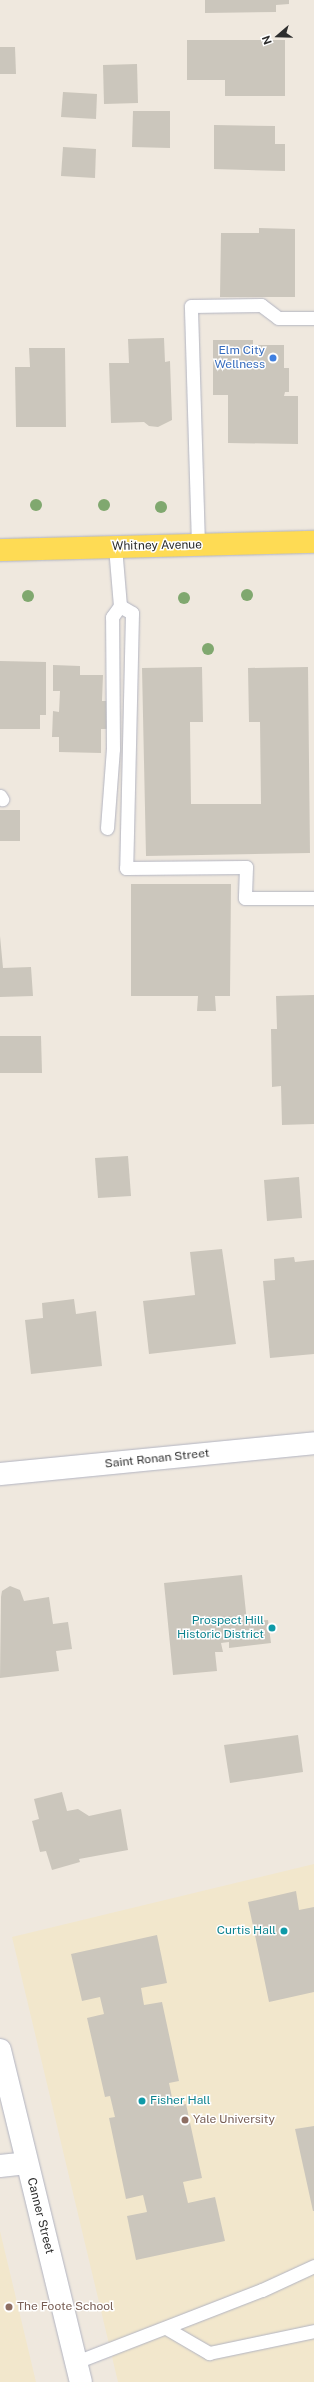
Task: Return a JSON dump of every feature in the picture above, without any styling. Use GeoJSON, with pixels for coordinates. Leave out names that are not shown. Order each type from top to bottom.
{"type":"FeatureCollection","features":[{"type":"Feature","properties":{"kind":"main road","name":"Whitney Avenue"},"geometry":{"type":"LineString","coordinates":[[0,550],[314,542]]}},
{"type":"Feature","properties":{"kind":"street","name":"Saint Ronan Street"},"geometry":{"type":"LineString","coordinates":[[0,1474],[314,1443]]}},
{"type":"Feature","properties":{"kind":"street","name":"Canner Street"},"geometry":{"type":"LineString","coordinates":[[0,2050],[78,2372]]}},
{"type":"Feature","properties":{"kind":"street"},"geometry":{"type":"LineString","coordinates":[[0,2166],[27,2163]]}},
{"type":"Feature","properties":{"kind":"lane"},"geometry":{"type":"LineString","coordinates":[[198,545],[191,306],[261,305],[278,318],[314,318]]}},
{"type":"Feature","properties":{"kind":"lane"},"geometry":{"type":"LineString","coordinates":[[107,828],[113,749],[112,617],[120,606],[115,547]]}},
{"type":"Feature","properties":{"kind":"lane"},"geometry":{"type":"LineString","coordinates":[[120,606],[132,613],[126,868],[246,867],[245,898],[314,898]]}},
{"type":"Feature","properties":{"kind":"lane"},"geometry":{"type":"LineString","coordinates":[[78,2372],[166,2328],[314,2266]]}},
{"type":"Feature","properties":{"kind":"lane"},"geometry":{"type":"LineString","coordinates":[[166,2328],[209,2353],[314,2331]]}},
{"type":"Feature","properties":{"kind":"shaded area","name":"Yale University"},"geometry":{"type":"Polygon","coordinates":[[[314,1864],[314,2382],[118,2382],[12,1937],[314,1864]]]}},
{"type":"Feature","properties":{"kind":"shaded area","name":"The Foote School"},"geometry":{"type":"Polygon","coordinates":[[[0,2231],[36,2382],[0,2382],[0,2231]]]}},
{"type":"Feature","properties":{"kind":"building"},"geometry":{"type":"Polygon","coordinates":[[[205,0],[289,0],[289,4],[276,5],[276,12],[205,13],[205,0]]]}},
{"type":"Feature","properties":{"kind":"building"},"geometry":{"type":"Polygon","coordinates":[[[187,40],[285,40],[285,96],[225,96],[225,80],[187,80],[187,40]]]}},
{"type":"Feature","properties":{"kind":"building"},"geometry":{"type":"Polygon","coordinates":[[[0,47],[15,47],[16,74],[0,74],[0,47]]]}},
{"type":"Feature","properties":{"kind":"building"},"geometry":{"type":"Polygon","coordinates":[[[137,64],[138,103],[104,104],[103,65],[137,64]]]}},
{"type":"Feature","properties":{"kind":"building"},"geometry":{"type":"Polygon","coordinates":[[[63,92],[97,94],[96,119],[61,117],[63,92]]]}},
{"type":"Feature","properties":{"kind":"building"},"geometry":{"type":"Polygon","coordinates":[[[133,111],[170,111],[170,148],[132,147],[133,111]]]}},
{"type":"Feature","properties":{"kind":"building"},"geometry":{"type":"Polygon","coordinates":[[[214,125],[275,126],[275,144],[285,144],[285,171],[214,169],[214,125]]]}},
{"type":"Feature","properties":{"kind":"building"},"geometry":{"type":"Polygon","coordinates":[[[63,147],[96,149],[95,178],[61,176],[63,147]]]}},
{"type":"Feature","properties":{"kind":"building"},"geometry":{"type":"Polygon","coordinates":[[[259,228],[295,229],[295,297],[220,297],[221,233],[259,233],[259,228]]]}},
{"type":"Feature","properties":{"kind":"building"},"geometry":{"type":"Polygon","coordinates":[[[164,338],[165,362],[170,361],[172,420],[158,427],[149,426],[144,422],[111,423],[109,363],[129,363],[128,339],[164,338]]]}},
{"type":"Feature","properties":{"kind":"building"},"geometry":{"type":"Polygon","coordinates":[[[213,340],[253,340],[253,345],[284,345],[284,368],[289,368],[289,392],[285,392],[284,396],[298,396],[298,444],[228,443],[228,395],[213,395],[213,340]]]}},
{"type":"Feature","properties":{"kind":"building"},"geometry":{"type":"Polygon","coordinates":[[[29,348],[65,348],[66,427],[16,427],[15,367],[30,367],[29,348]]]}},
{"type":"Feature","properties":{"kind":"building"},"geometry":{"type":"Polygon","coordinates":[[[0,661],[46,662],[46,715],[40,715],[40,729],[0,729],[0,661]]]}},
{"type":"Feature","properties":{"kind":"building"},"geometry":{"type":"Polygon","coordinates":[[[53,665],[80,666],[80,675],[103,675],[102,701],[109,701],[108,729],[101,729],[101,753],[59,752],[59,737],[52,737],[53,711],[59,712],[60,691],[53,691],[53,665]]]}},
{"type":"Feature","properties":{"kind":"building"},"geometry":{"type":"Polygon","coordinates":[[[202,667],[203,722],[190,722],[191,804],[261,804],[260,722],[249,722],[248,668],[308,667],[310,853],[146,856],[142,668],[202,667]]]}},
{"type":"Feature","properties":{"kind":"building"},"geometry":{"type":"Polygon","coordinates":[[[0,810],[20,810],[20,841],[0,841],[0,810]]]}},
{"type":"Feature","properties":{"kind":"building"},"geometry":{"type":"Polygon","coordinates":[[[131,884],[231,884],[230,996],[215,996],[216,1011],[197,1011],[198,996],[131,996],[131,884]]]}},
{"type":"Feature","properties":{"kind":"building"},"geometry":{"type":"Polygon","coordinates":[[[0,936],[3,968],[31,967],[33,996],[0,997],[0,936]]]}},
{"type":"Feature","properties":{"kind":"building"},"geometry":{"type":"Polygon","coordinates":[[[314,995],[314,1124],[282,1125],[281,1086],[272,1087],[271,1029],[277,1029],[276,996],[314,995]]]}},
{"type":"Feature","properties":{"kind":"building"},"geometry":{"type":"Polygon","coordinates":[[[0,1036],[41,1036],[42,1073],[0,1073],[0,1036]]]}},
{"type":"Feature","properties":{"kind":"building"},"geometry":{"type":"Polygon","coordinates":[[[128,1156],[131,1196],[98,1198],[95,1158],[128,1156]]]}},
{"type":"Feature","properties":{"kind":"building"},"geometry":{"type":"Polygon","coordinates":[[[299,1177],[302,1218],[267,1221],[264,1180],[299,1177]]]}},
{"type":"Feature","properties":{"kind":"building"},"geometry":{"type":"Polygon","coordinates":[[[222,1249],[236,1344],[149,1354],[143,1301],[195,1295],[190,1252],[222,1249]]]}},
{"type":"Feature","properties":{"kind":"building"},"geometry":{"type":"Polygon","coordinates":[[[294,1257],[295,1262],[314,1260],[314,1354],[270,1358],[263,1281],[275,1280],[274,1259],[294,1257]]]}},
{"type":"Feature","properties":{"kind":"building"},"geometry":{"type":"Polygon","coordinates":[[[74,1299],[76,1314],[96,1311],[102,1366],[31,1374],[25,1320],[43,1318],[42,1303],[74,1299]]]}},
{"type":"Feature","properties":{"kind":"building"},"geometry":{"type":"Polygon","coordinates":[[[242,1575],[247,1622],[268,1620],[271,1643],[229,1648],[229,1642],[221,1643],[223,1652],[215,1652],[217,1671],[173,1675],[164,1583],[242,1575]]]}},
{"type":"Feature","properties":{"kind":"building"},"geometry":{"type":"Polygon","coordinates":[[[10,1586],[20,1590],[24,1601],[49,1597],[53,1624],[68,1622],[72,1649],[56,1651],[59,1671],[0,1678],[1,1597],[2,1591],[10,1586]]]}},
{"type":"Feature","properties":{"kind":"building"},"geometry":{"type":"Polygon","coordinates":[[[298,1735],[303,1772],[230,1783],[224,1745],[298,1735]]]}},
{"type":"Feature","properties":{"kind":"building"},"geometry":{"type":"Polygon","coordinates":[[[62,1792],[67,1811],[78,1809],[89,1816],[121,1809],[128,1850],[79,1859],[80,1862],[52,1870],[46,1851],[40,1852],[32,1821],[39,1819],[34,1799],[62,1792]]]}},
{"type":"Feature","properties":{"kind":"building","name":"Curtis Hall"},"geometry":{"type":"Polygon","coordinates":[[[296,1891],[299,1910],[314,1907],[314,1992],[269,2002],[248,1902],[296,1891]]]}},
{"type":"Feature","properties":{"kind":"building","name":"Fisher Hall"},"geometry":{"type":"Polygon","coordinates":[[[157,1935],[167,1983],[141,1988],[144,2005],[162,2002],[179,2081],[169,2083],[174,2107],[186,2104],[202,2178],[183,2182],[188,2203],[215,2197],[225,2241],[136,2260],[127,2216],[147,2212],[143,2195],[126,2199],[109,2118],[115,2117],[110,2096],[105,2097],[87,2018],[104,2014],[100,1997],[82,2001],[71,1954],[157,1935]]]}},
{"type":"Feature","properties":{"kind":"building"},"geometry":{"type":"Polygon","coordinates":[[[314,2126],[314,2211],[313,2211],[295,2129],[314,2126]]]}},
{"type":"Feature","properties":{"kind":"place","name":"Elm City Wellness"},"geometry":{"type":"Point","coordinates":[273,358]}},
{"type":"Feature","properties":{"kind":"place","name":"Prospect Hill Historic District"},"geometry":{"type":"Point","coordinates":[272,1628]}},
{"type":"Feature","properties":{"kind":"place","name":"Curtis Hall"},"geometry":{"type":"Point","coordinates":[284,1931]}},
{"type":"Feature","properties":{"kind":"place","name":"Fisher Hall"},"geometry":{"type":"Point","coordinates":[142,2101]}},
{"type":"Feature","properties":{"kind":"place","name":"Yale University"},"geometry":{"type":"Point","coordinates":[185,2120]}},
{"type":"Feature","properties":{"kind":"place","name":"The Foote School"},"geometry":{"type":"Point","coordinates":[9,2307]}}]}
